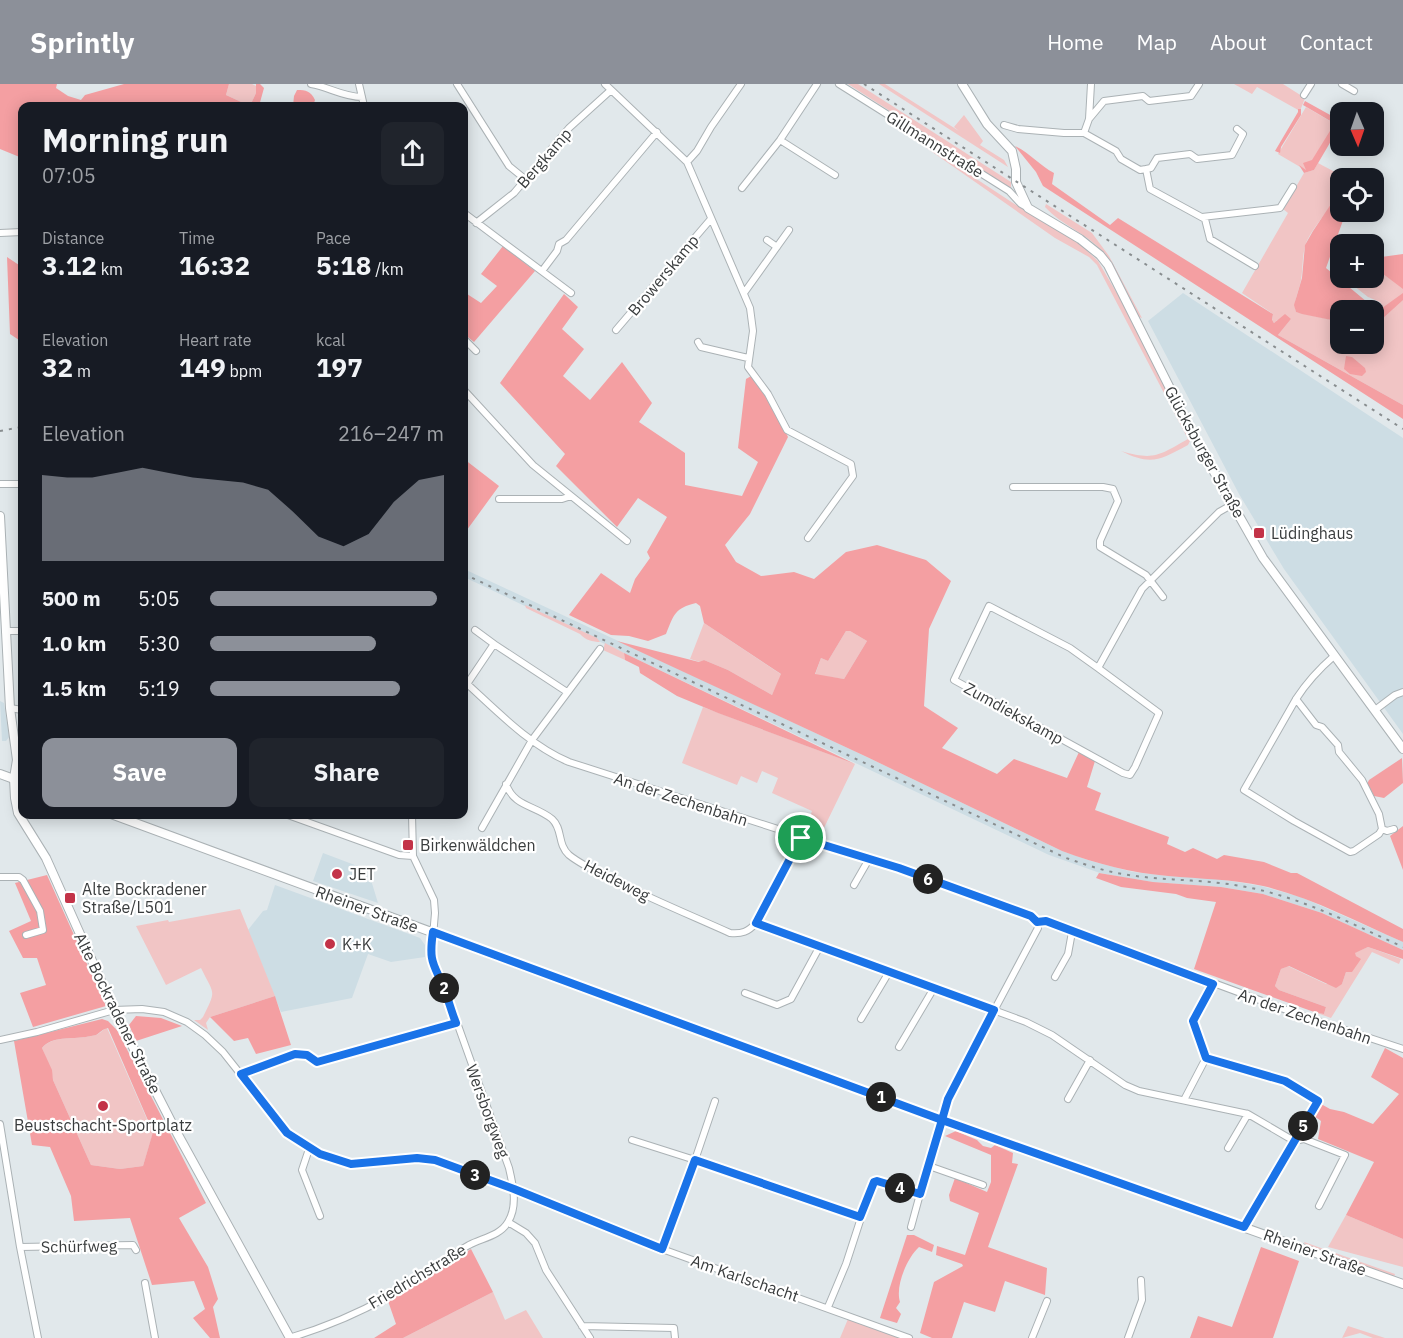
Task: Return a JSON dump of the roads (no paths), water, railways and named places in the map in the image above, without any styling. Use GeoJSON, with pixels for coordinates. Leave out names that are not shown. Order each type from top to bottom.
{"type":"FeatureCollection","features":[{"type":"Feature","properties":{"kind":"main road"},"geometry":{"type":"LineString","coordinates":[[962,84],[987,124],[1012,151],[1016,182],[1028,207]]}},
{"type":"Feature","properties":{"kind":"main road","name":"Glücksburger Straße"},"geometry":{"type":"LineString","coordinates":[[1028,207],[1080,239],[1100,255],[1108,265],[1197,442],[1269,567],[1403,749]]}},
{"type":"Feature","properties":{"kind":"main road"},"geometry":{"type":"LineString","coordinates":[[0,774],[18,780]]}},
{"type":"Feature","properties":{"kind":"main road","name":"Rheiner Straße"},"geometry":{"type":"LineString","coordinates":[[125,819],[942,1120],[1403,1284]]}},
{"type":"Feature","properties":{"kind":"street"},"geometry":{"type":"LineString","coordinates":[[311,84],[325,86],[349,97],[362,97]]}},
{"type":"Feature","properties":{"kind":"street"},"geometry":{"type":"LineString","coordinates":[[359,84],[363,102]]}},
{"type":"Feature","properties":{"kind":"street"},"geometry":{"type":"LineString","coordinates":[[457,84],[509,166],[525,179]]}},
{"type":"Feature","properties":{"kind":"street","name":"Browerskamp"},"geometry":{"type":"LineString","coordinates":[[605,84],[687,162],[710,220],[744,292],[752,318],[753,331],[748,358]]}},
{"type":"Feature","properties":{"kind":"street"},"geometry":{"type":"LineString","coordinates":[[687,162],[697,151],[741,84]]}},
{"type":"Feature","properties":{"kind":"street"},"geometry":{"type":"LineString","coordinates":[[742,188],[780,141],[816,84]]}},
{"type":"Feature","properties":{"kind":"street","name":"Gillmannstraße"},"geometry":{"type":"LineString","coordinates":[[839,84],[1009,191],[1021,204],[1028,207]]}},
{"type":"Feature","properties":{"kind":"street"},"geometry":{"type":"LineString","coordinates":[[1084,133],[1089,119],[1091,84]]}},
{"type":"Feature","properties":{"kind":"street"},"geometry":{"type":"LineString","coordinates":[[1089,119],[1104,101],[1143,96],[1149,101],[1191,96],[1199,84]]}},
{"type":"Feature","properties":{"kind":"street"},"geometry":{"type":"LineString","coordinates":[[1304,95],[1311,84]]}},
{"type":"Feature","properties":{"kind":"street"},"geometry":{"type":"LineString","coordinates":[[1342,84],[1354,91]]}},
{"type":"Feature","properties":{"kind":"street","name":"Bergkamp"},"geometry":{"type":"LineString","coordinates":[[476,223],[514,193],[569,128],[611,90]]}},
{"type":"Feature","properties":{"kind":"street"},"geometry":{"type":"LineString","coordinates":[[1004,125],[1018,129],[1064,134],[1084,133],[1116,151],[1121,159],[1140,170],[1150,168],[1157,158],[1190,154],[1197,159],[1232,155],[1243,134],[1238,129]]}},
{"type":"Feature","properties":{"kind":"street"},"geometry":{"type":"LineString","coordinates":[[542,271],[557,251],[559,244],[566,240],[657,132]]}},
{"type":"Feature","properties":{"kind":"street"},"geometry":{"type":"LineString","coordinates":[[780,141],[835,174]]}},
{"type":"Feature","properties":{"kind":"street"},"geometry":{"type":"LineString","coordinates":[[1146,169],[1150,189],[1205,219],[1210,239],[1255,266]]}},
{"type":"Feature","properties":{"kind":"street"},"geometry":{"type":"LineString","coordinates":[[1284,215],[1280,208],[1293,187]]}},
{"type":"Feature","properties":{"kind":"street"},"geometry":{"type":"LineString","coordinates":[[1202,217],[1280,208]]}},
{"type":"Feature","properties":{"kind":"street"},"geometry":{"type":"LineString","coordinates":[[468,216],[570,294]]}},
{"type":"Feature","properties":{"kind":"street","name":"Browerskamp"},"geometry":{"type":"LineString","coordinates":[[616,330],[710,220]]}},
{"type":"Feature","properties":{"kind":"street"},"geometry":{"type":"LineString","coordinates":[[744,292],[789,230]]}},
{"type":"Feature","properties":{"kind":"street"},"geometry":{"type":"LineString","coordinates":[[0,233],[18,232]]}},
{"type":"Feature","properties":{"kind":"street"},"geometry":{"type":"LineString","coordinates":[[767,240],[777,247]]}},
{"type":"Feature","properties":{"kind":"street"},"geometry":{"type":"LineString","coordinates":[[698,342],[701,347],[748,358],[748,367],[768,394],[787,430],[850,464],[853,469],[853,476],[808,538]]}},
{"type":"Feature","properties":{"kind":"street"},"geometry":{"type":"LineString","coordinates":[[468,343],[476,351]]}},
{"type":"Feature","properties":{"kind":"street"},"geometry":{"type":"LineString","coordinates":[[468,394],[533,465],[627,541]]}},
{"type":"Feature","properties":{"kind":"street"},"geometry":{"type":"LineString","coordinates":[[0,484],[18,484]]}},
{"type":"Feature","properties":{"kind":"street"},"geometry":{"type":"LineString","coordinates":[[1013,487],[1113,489],[1118,501],[1100,541],[1100,547],[1146,575],[1163,597]]}},
{"type":"Feature","properties":{"kind":"street"},"geometry":{"type":"LineString","coordinates":[[499,499],[561,499],[571,496]]}},
{"type":"Feature","properties":{"kind":"street"},"geometry":{"type":"LineString","coordinates":[[1098,668],[1142,589],[1219,512],[1233,504]]}},
{"type":"Feature","properties":{"kind":"street","name":"Alte Bockradener Straße"},"geometry":{"type":"LineString","coordinates":[[0,516],[10,708],[17,760],[18,780],[15,798],[18,813]]}},
{"type":"Feature","properties":{"kind":"street","name":"Zumdiekskamp"},"geometry":{"type":"LineString","coordinates":[[989,606],[1070,648],[1098,668],[1159,713],[1130,775],[954,680],[989,606]]}},
{"type":"Feature","properties":{"kind":"street"},"geometry":{"type":"LineString","coordinates":[[475,630],[494,645],[567,692]]}},
{"type":"Feature","properties":{"kind":"street"},"geometry":{"type":"LineString","coordinates":[[5,631],[18,632]]}},
{"type":"Feature","properties":{"kind":"street","name":"An der Zechenbahn"},"geometry":{"type":"LineString","coordinates":[[468,678],[494,645]]}},
{"type":"Feature","properties":{"kind":"street"},"geometry":{"type":"LineString","coordinates":[[482,828],[532,740],[600,649]]}},
{"type":"Feature","properties":{"kind":"street"},"geometry":{"type":"LineString","coordinates":[[1334,657],[1313,674],[1296,699],[1244,790],[1350,852],[1370,842],[1382,829]]}},
{"type":"Feature","properties":{"kind":"street","name":"An der Zechenbahn"},"geometry":{"type":"LineString","coordinates":[[468,685],[532,740],[552,755],[569,762],[869,859],[1031,916],[1037,922],[1046,921],[1213,984],[1403,1049]]}},
{"type":"Feature","properties":{"kind":"street"},"geometry":{"type":"LineString","coordinates":[[1375,711],[1395,695],[1403,692]]}},
{"type":"Feature","properties":{"kind":"street"},"geometry":{"type":"LineString","coordinates":[[1296,699],[1316,725],[1323,727],[1338,745],[1339,752],[1362,780],[1379,814],[1382,829]]}},
{"type":"Feature","properties":{"kind":"street"},"geometry":{"type":"LineString","coordinates":[[10,708],[18,709]]}},
{"type":"Feature","properties":{"kind":"street","name":"Heideweg"},"geometry":{"type":"LineString","coordinates":[[506,784],[513,798],[551,818],[557,825],[562,847],[593,870],[730,933],[741,934],[750,931],[756,923]]}},
{"type":"Feature","properties":{"kind":"street","name":"Alte Bockradener Straße"},"geometry":{"type":"LineString","coordinates":[[22,819],[46,858],[114,1010],[177,1133],[290,1338]]}},
{"type":"Feature","properties":{"kind":"street"},"geometry":{"type":"LineString","coordinates":[[299,819],[399,855],[413,856],[412,819]]}},
{"type":"Feature","properties":{"kind":"street"},"geometry":{"type":"LineString","coordinates":[[1382,829],[1387,831],[1394,829]]}},
{"type":"Feature","properties":{"kind":"street"},"geometry":{"type":"LineString","coordinates":[[801,838],[756,923],[994,1010],[1047,1032],[1125,1085],[1139,1091],[1248,1114],[1294,1141],[1304,1139],[1345,1155],[1319,1206]]}},
{"type":"Feature","properties":{"kind":"street","name":"Wersborgweg"},"geometry":{"type":"LineString","coordinates":[[413,856],[434,900],[431,959],[445,989],[509,1168],[514,1189],[514,1203],[508,1222]]}},
{"type":"Feature","properties":{"kind":"street"},"geometry":{"type":"LineString","coordinates":[[854,885],[869,859]]}},
{"type":"Feature","properties":{"kind":"street"},"geometry":{"type":"LineString","coordinates":[[0,877],[23,880],[40,912],[43,930],[26,935]]}},
{"type":"Feature","properties":{"kind":"street"},"geometry":{"type":"LineString","coordinates":[[911,1227],[948,1099],[1030,944],[1038,928],[1037,922]]}},
{"type":"Feature","properties":{"kind":"street"},"geometry":{"type":"LineString","coordinates":[[1055,977],[1068,954],[1072,932]]}},
{"type":"Feature","properties":{"kind":"street"},"geometry":{"type":"LineString","coordinates":[[745,993],[777,1005],[791,999],[820,946]]}},
{"type":"Feature","properties":{"kind":"street"},"geometry":{"type":"LineString","coordinates":[[861,1019],[890,972]]}},
{"type":"Feature","properties":{"kind":"street"},"geometry":{"type":"LineString","coordinates":[[1184,1100],[1206,1058],[1193,1021],[1213,984]]}},
{"type":"Feature","properties":{"kind":"street"},"geometry":{"type":"LineString","coordinates":[[900,1047],[934,988]]}},
{"type":"Feature","properties":{"kind":"street","name":"Am Karlschacht"},"geometry":{"type":"LineString","coordinates":[[0,1040],[38,1032],[114,1010],[142,1009],[164,1012],[187,1022],[222,1052],[287,1133],[309,1149],[351,1164],[417,1158],[435,1160],[514,1189],[662,1249],[909,1338]]}},
{"type":"Feature","properties":{"kind":"street"},"geometry":{"type":"LineString","coordinates":[[241,1074],[295,1054],[307,1055],[317,1062],[456,1023]]}},
{"type":"Feature","properties":{"kind":"street"},"geometry":{"type":"LineString","coordinates":[[1206,1058],[1285,1081],[1318,1101],[1244,1227]]}},
{"type":"Feature","properties":{"kind":"street"},"geometry":{"type":"LineString","coordinates":[[1068,1099],[1090,1060]]}},
{"type":"Feature","properties":{"kind":"street"},"geometry":{"type":"LineString","coordinates":[[662,1249],[715,1101]]}},
{"type":"Feature","properties":{"kind":"street"},"geometry":{"type":"LineString","coordinates":[[1228,1148],[1248,1114]]}},
{"type":"Feature","properties":{"kind":"street","name":"Schürfweg"},"geometry":{"type":"LineString","coordinates":[[0,1124],[38,1338]]}},
{"type":"Feature","properties":{"kind":"street"},"geometry":{"type":"LineString","coordinates":[[632,1140],[860,1217]]}},
{"type":"Feature","properties":{"kind":"street"},"geometry":{"type":"LineString","coordinates":[[309,1149],[302,1170],[320,1216]]}},
{"type":"Feature","properties":{"kind":"street"},"geometry":{"type":"LineString","coordinates":[[929,1166],[983,1185]]}},
{"type":"Feature","properties":{"kind":"street"},"geometry":{"type":"LineString","coordinates":[[828,1307],[846,1264],[860,1217],[874,1182],[920,1194]]}},
{"type":"Feature","properties":{"kind":"street"},"geometry":{"type":"LineString","coordinates":[[508,1222],[526,1233],[535,1243],[546,1270],[590,1338]]}},
{"type":"Feature","properties":{"kind":"street","name":"Friedrichstraße"},"geometry":{"type":"LineString","coordinates":[[290,1338],[322,1327],[386,1298],[471,1244],[501,1231],[508,1222]]}},
{"type":"Feature","properties":{"kind":"street","name":"Schürfweg"},"geometry":{"type":"LineString","coordinates":[[20,1246],[133,1245],[136,1250]]}},
{"type":"Feature","properties":{"kind":"street"},"geometry":{"type":"LineString","coordinates":[[1128,1338],[1142,1300],[1141,1280]]}},
{"type":"Feature","properties":{"kind":"street"},"geometry":{"type":"LineString","coordinates":[[145,1283],[155,1338]]}},
{"type":"Feature","properties":{"kind":"street"},"geometry":{"type":"LineString","coordinates":[[1032,1338],[1047,1301]]}},
{"type":"Feature","properties":{"kind":"street"},"geometry":{"type":"LineString","coordinates":[[582,1326],[674,1328],[675,1338]]}},
{"type":"Feature","properties":{"kind":"railway"},"geometry":{"type":"LineString","coordinates":[[864,84],[1403,429]]}},
{"type":"Feature","properties":{"kind":"railway"},"geometry":{"type":"LineString","coordinates":[[0,431],[18,428]]}},
{"type":"Feature","properties":{"kind":"railway"},"geometry":{"type":"LineString","coordinates":[[468,576],[1066,858],[1123,874],[1241,886],[1283,896],[1324,911],[1403,947]]}},
{"type":"Feature","properties":{"kind":"place","name":"Lüdinghaus"},"geometry":{"type":"Point","coordinates":[1259,533]}},
{"type":"Feature","properties":{"kind":"place","name":"Birkenwäldchen"},"geometry":{"type":"Point","coordinates":[408,845]}},
{"type":"Feature","properties":{"kind":"place","name":"JET"},"geometry":{"type":"Point","coordinates":[337,874]}},
{"type":"Feature","properties":{"kind":"place","name":"Alte Bockradener Straße/L501"},"geometry":{"type":"Point","coordinates":[70,898]}},
{"type":"Feature","properties":{"kind":"place","name":"K+K"},"geometry":{"type":"Point","coordinates":[330,944]}},
{"type":"Feature","properties":{"kind":"place","name":"Beustschacht-Sportplatz"},"geometry":{"type":"Point","coordinates":[103,1106]}}]}
